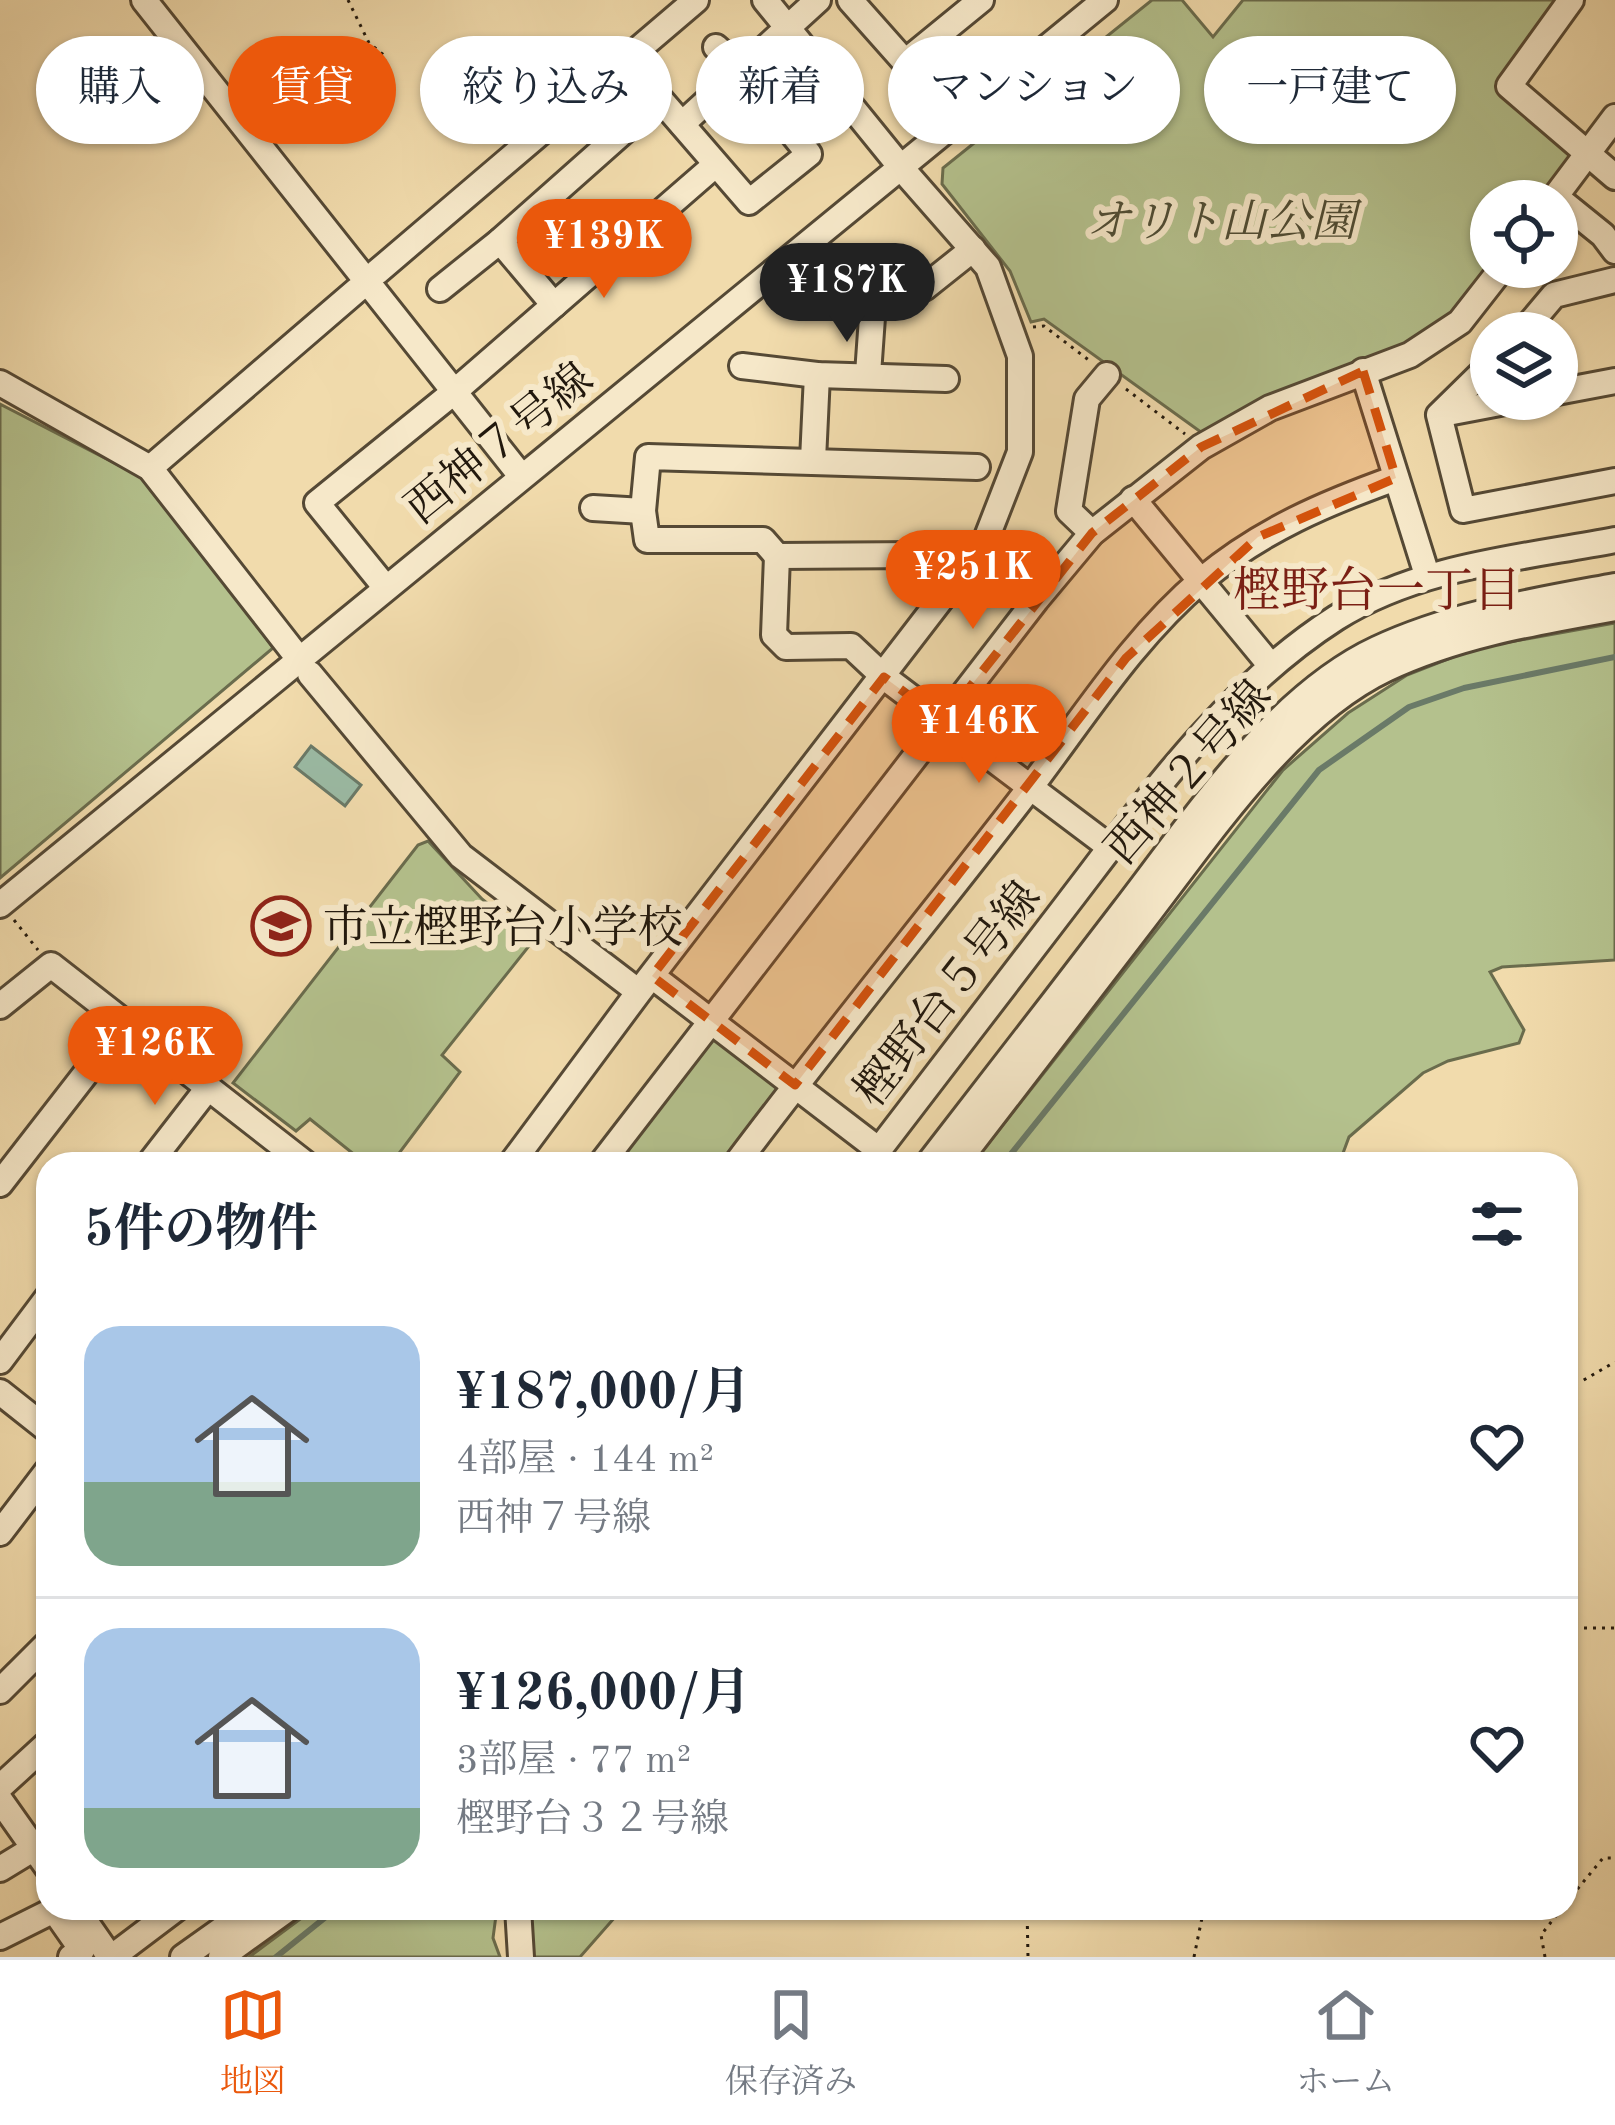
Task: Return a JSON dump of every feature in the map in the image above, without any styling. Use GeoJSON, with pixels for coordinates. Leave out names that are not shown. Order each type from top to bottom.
{"type":"FeatureCollection","features":[{"type":"Feature","properties":{"kind":"street"},"geometry":{"type":"LineString","coordinates":[[143,0],[521,476]]}},
{"type":"Feature","properties":{"kind":"street"},"geometry":{"type":"LineString","coordinates":[[377,272],[696,0]]}},
{"type":"Feature","properties":{"kind":"street"},"geometry":{"type":"LineString","coordinates":[[520,1152],[641,981],[884,677],[985,542],[1020,452],[1020,356],[988,267],[765,0]]}},
{"type":"Feature","properties":{"kind":"street"},"geometry":{"type":"LineString","coordinates":[[776,36],[818,0]]}},
{"type":"Feature","properties":{"kind":"street"},"geometry":{"type":"LineString","coordinates":[[850,0],[888,43]]}},
{"type":"Feature","properties":{"kind":"street"},"geometry":{"type":"LineString","coordinates":[[937,36],[981,0]]}},
{"type":"Feature","properties":{"kind":"street","name":"西神７号線"},"geometry":{"type":"LineString","coordinates":[[1063,36],[1106,0]]}},
{"type":"Feature","properties":{"kind":"street"},"geometry":{"type":"LineString","coordinates":[[1571,0],[1509,86],[1615,177]]}},
{"type":"Feature","properties":{"kind":"street"},"geometry":{"type":"LineString","coordinates":[[440,290],[660,99],[749,202],[809,154],[801,144]]}},
{"type":"Feature","properties":{"kind":"street"},"geometry":{"type":"LineString","coordinates":[[682,124],[696,111]]}},
{"type":"Feature","properties":{"kind":"street"},"geometry":{"type":"LineString","coordinates":[[1568,180],[1615,117]]}},
{"type":"Feature","properties":{"kind":"street","name":"西神７号線"},"geometry":{"type":"LineString","coordinates":[[0,905],[934,144]]}},
{"type":"Feature","properties":{"kind":"street"},"geometry":{"type":"LineString","coordinates":[[386,589],[317,503],[454,392],[714,166]]}},
{"type":"Feature","properties":{"kind":"street"},"geometry":{"type":"LineString","coordinates":[[1578,217],[1615,251]]}},
{"type":"Feature","properties":{"kind":"street"},"geometry":{"type":"LineString","coordinates":[[500,241],[554,305]]}},
{"type":"Feature","properties":{"kind":"street"},"geometry":{"type":"LineString","coordinates":[[868,374],[874,289],[924,288],[973,249]]}},
{"type":"Feature","properties":{"kind":"street"},"geometry":{"type":"LineString","coordinates":[[1540,312],[1554,295],[1615,280]]}},
{"type":"Feature","properties":{"kind":"street"},"geometry":{"type":"LineString","coordinates":[[610,1152],[1092,533],[1201,446],[1270,408],[1409,355],[1460,322],[1487,288]]}},
{"type":"Feature","properties":{"kind":"street"},"geometry":{"type":"LineString","coordinates":[[151,467],[356,290]]}},
{"type":"Feature","properties":{"kind":"street"},"geometry":{"type":"LineString","coordinates":[[742,366],[817,375],[946,379]]}},
{"type":"Feature","properties":{"kind":"street"},"geometry":{"type":"LineString","coordinates":[[1363,371],[1426,575]]}},
{"type":"Feature","properties":{"kind":"street"},"geometry":{"type":"LineString","coordinates":[[1092,533],[1069,511],[1087,399],[1107,374]]}},
{"type":"Feature","properties":{"kind":"street"},"geometry":{"type":"LineString","coordinates":[[813,460],[817,375]]}},
{"type":"Feature","properties":{"kind":"street"},"geometry":{"type":"LineString","coordinates":[[1578,388],[1615,381]]}},
{"type":"Feature","properties":{"kind":"street"},"geometry":{"type":"LineString","coordinates":[[0,383],[151,467],[292,650]]}},
{"type":"Feature","properties":{"kind":"street"},"geometry":{"type":"LineString","coordinates":[[1439,415],[1470,385]]}},
{"type":"Feature","properties":{"kind":"street"},"geometry":{"type":"LineString","coordinates":[[1439,415],[1470,409]]}},
{"type":"Feature","properties":{"kind":"street"},"geometry":{"type":"LineString","coordinates":[[1439,415],[1463,510],[1615,481]]}},
{"type":"Feature","properties":{"kind":"street"},"geometry":{"type":"LineString","coordinates":[[977,467],[648,457],[643,511],[646,540],[763,540],[777,556],[774,634],[787,647],[851,646],[884,677],[1111,848]]}},
{"type":"Feature","properties":{"kind":"street"},"geometry":{"type":"LineString","coordinates":[[745,1152],[1126,658],[1201,581],[1279,526],[1396,478]]}},
{"type":"Feature","properties":{"kind":"street"},"geometry":{"type":"LineString","coordinates":[[1133,499],[1270,666]]}},
{"type":"Feature","properties":{"kind":"street"},"geometry":{"type":"LineString","coordinates":[[593,508],[643,511]]}},
{"type":"Feature","properties":{"kind":"street","name":"樫野台５号線"},"geometry":{"type":"LineString","coordinates":[[877,1152],[1215,719],[1270,666],[1338,616],[1426,575],[1615,540]]}},
{"type":"Feature","properties":{"kind":"street"},"geometry":{"type":"LineString","coordinates":[[777,556],[921,555]]}},
{"type":"Feature","properties":{"kind":"street","name":"西神２号線"},"geometry":{"type":"LineString","coordinates":[[937,1152],[1189,826],[1259,743],[1316,688],[1375,650],[1489,609],[1615,586]]}},
{"type":"Feature","properties":{"kind":"street","name":"西神２号線"},"geometry":{"type":"LineString","coordinates":[[965,1152],[1205,840],[1329,704],[1385,669],[1495,630],[1615,608]]}},
{"type":"Feature","properties":{"kind":"street"},"geometry":{"type":"LineString","coordinates":[[310,674],[461,856],[641,981],[711,1021],[795,1084],[868,1152]]}},
{"type":"Feature","properties":{"kind":"street"},"geometry":{"type":"LineString","coordinates":[[0,1006],[50,965],[284,1152]]}},
{"type":"Feature","properties":{"kind":"street"},"geometry":{"type":"LineString","coordinates":[[0,1184],[125,1023]]}},
{"type":"Feature","properties":{"kind":"street"},"geometry":{"type":"LineString","coordinates":[[158,1152],[208,1088]]}},
{"type":"Feature","properties":{"kind":"street"},"geometry":{"type":"LineString","coordinates":[[0,1360],[36,1314]]}},
{"type":"Feature","properties":{"kind":"street"},"geometry":{"type":"LineString","coordinates":[[0,1392],[36,1420]]}},
{"type":"Feature","properties":{"kind":"street"},"geometry":{"type":"LineString","coordinates":[[0,1533],[36,1486]]}},
{"type":"Feature","properties":{"kind":"street"},"geometry":{"type":"LineString","coordinates":[[0,1691],[36,1655]]}},
{"type":"Feature","properties":{"kind":"street"},"geometry":{"type":"LineString","coordinates":[[0,1786],[36,1754]]}},
{"type":"Feature","properties":{"kind":"street"},"geometry":{"type":"LineString","coordinates":[[0,1800],[36,1844]]}},
{"type":"Feature","properties":{"kind":"street"},"geometry":{"type":"LineString","coordinates":[[0,1869],[36,1855]]}},
{"type":"Feature","properties":{"kind":"street"},"geometry":{"type":"LineString","coordinates":[[0,1937],[36,1919]]}},
{"type":"Feature","properties":{"kind":"street"},"geometry":{"type":"LineString","coordinates":[[61,1920],[82,1950],[71,1957]]}},
{"type":"Feature","properties":{"kind":"street"},"geometry":{"type":"LineString","coordinates":[[85,1920],[111,1957],[155,1920]]}},
{"type":"Feature","properties":{"kind":"street"},"geometry":{"type":"LineString","coordinates":[[183,1957],[235,1920]]}},
{"type":"Feature","properties":{"kind":"street"},"geometry":{"type":"LineString","coordinates":[[220,1957],[272,1920]]}},
{"type":"Feature","properties":{"kind":"street"},"geometry":{"type":"LineString","coordinates":[[519,1920],[521,1957]]}},
{"type":"Feature","properties":{"kind":"path"},"geometry":{"type":"LineString","coordinates":[[348,0],[366,36]]}},
{"type":"Feature","properties":{"kind":"path"},"geometry":{"type":"LineString","coordinates":[[0,905],[50,965]]}},
{"type":"Feature","properties":{"kind":"path"},"geometry":{"type":"LineString","coordinates":[[1578,1381],[1615,1361]]}},
{"type":"Feature","properties":{"kind":"path"},"geometry":{"type":"LineString","coordinates":[[1578,1628],[1615,1628]]}},
{"type":"Feature","properties":{"kind":"path"},"geometry":{"type":"LineString","coordinates":[[1578,1889],[1603,1858],[1615,1858]]}},
{"type":"Feature","properties":{"kind":"path"},"geometry":{"type":"LineString","coordinates":[[1027,1920],[1028,1957]]}},
{"type":"Feature","properties":{"kind":"path"},"geometry":{"type":"LineString","coordinates":[[1194,1957],[1202,1920]]}},
{"type":"Feature","properties":{"kind":"path"},"geometry":{"type":"LineString","coordinates":[[1545,1957],[1541,1935],[1553,1920]]}},
{"type":"Feature","properties":{"kind":"highlighted area"},"geometry":{"type":"Polygon","coordinates":[[[1363,371],[1396,478],[1258,537],[1126,658],[795,1085],[652,976],[884,677],[943,721],[1092,533],[1201,447],[1363,371]]]}},
{"type":"Feature","properties":{"kind":"green space","name":"オリト山公園"},"geometry":{"type":"Polygon","coordinates":[[[1152,0],[1182,0],[1212,36],[1204,36],[1204,144],[1456,144],[1456,36],[1214,36],[1243,0],[1562,0],[1499,89],[1573,152],[1572,164],[1559,180],[1470,180],[1470,288],[1475,288],[1453,316],[1401,350],[1205,435],[1044,319],[1031,322],[1010,271],[942,184],[943,168],[973,144],[1180,144],[1180,36],[1107,36],[1152,0]]]}},
{"type":"Feature","properties":{"kind":"green space"},"geometry":{"type":"Polygon","coordinates":[[[0,404],[157,485],[273,648],[0,878],[0,404]]]}},
{"type":"Feature","properties":{"kind":"green space"},"geometry":{"type":"Polygon","coordinates":[[[1615,623],[1615,960],[1502,967],[1490,972],[1524,1030],[1519,1043],[1448,1061],[1423,1073],[1349,1137],[1343,1152],[981,1152],[1283,770],[1348,713],[1407,675],[1476,648],[1615,623]]]}},
{"type":"Feature","properties":{"kind":"green space"},"geometry":{"type":"Polygon","coordinates":[[[428,841],[482,899],[533,941],[442,1055],[460,1072],[400,1152],[351,1152],[310,1119],[296,1131],[233,1083],[418,845],[428,841]]]}},
{"type":"Feature","properties":{"kind":"green space"},"geometry":{"type":"Polygon","coordinates":[[[709,1037],[716,1037],[776,1083],[779,1095],[736,1152],[618,1152],[709,1037]]]}},
{"type":"Feature","properties":{"kind":"green space"},"geometry":{"type":"Polygon","coordinates":[[[299,1920],[495,1920],[493,1938],[500,1957],[249,1957],[299,1920]]]}},
{"type":"Feature","properties":{"kind":"green space"},"geometry":{"type":"Polygon","coordinates":[[[526,1920],[612,1920],[580,1957],[529,1957],[526,1920]]]}},
{"type":"Feature","properties":{"kind":"shaded area"},"geometry":{"type":"Polygon","coordinates":[[[311,746],[361,785],[345,806],[295,767],[311,746]]]}},
{"type":"Feature","properties":{"kind":"waterway"},"geometry":{"type":"LineString","coordinates":[[1013,1152],[1319,770],[1409,707],[1464,688],[1615,657]]}},
{"type":"Feature","properties":{"kind":"waterway"},"geometry":{"type":"LineString","coordinates":[[276,1957],[322,1920]]}},
{"type":"Feature","properties":{"kind":"place","name":"市立樫野台小学校"},"geometry":{"type":"Point","coordinates":[281,926]}},
{"type":"Feature","properties":{"kind":"district","name":"樫野台一丁目"},"geometry":{"type":"Point","coordinates":[1377,589]}}]}
